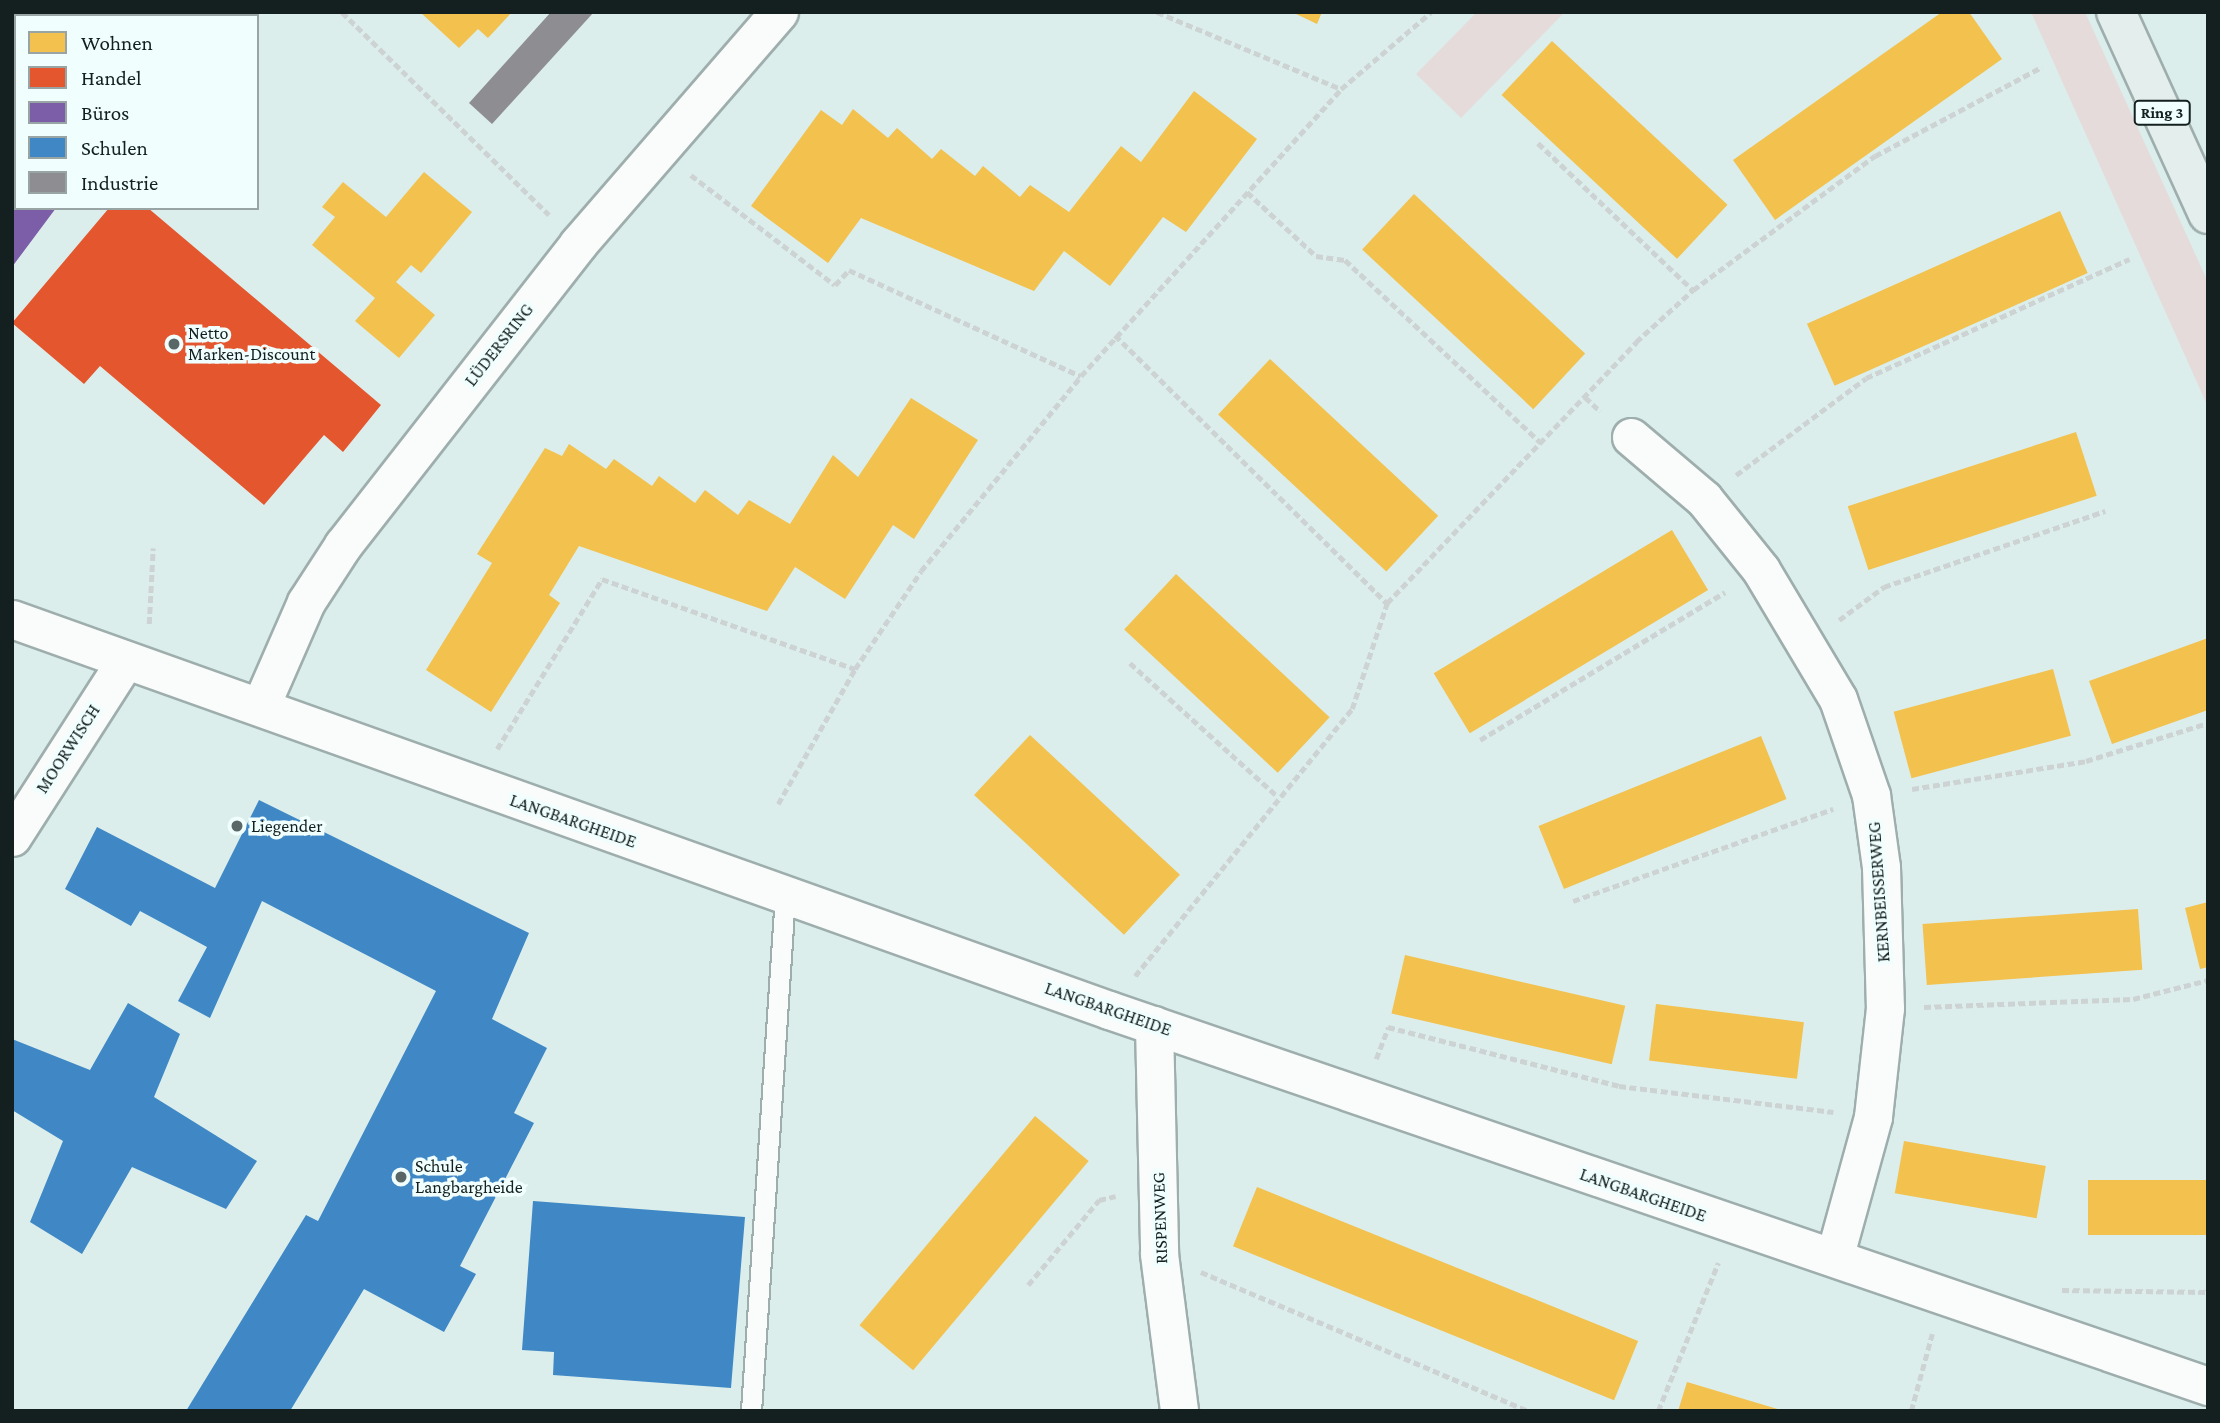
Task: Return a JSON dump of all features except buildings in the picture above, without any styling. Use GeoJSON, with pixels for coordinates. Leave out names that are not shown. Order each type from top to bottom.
{"type":"FeatureCollection","features":[{"type":"Feature","properties":{"kind":"main road","name":"Ring 3"},"geometry":{"type":"LineString","coordinates":[[2116,12],[2208,214]]}},
{"type":"Feature","properties":{"kind":"street","name":"LÜDERSRING"},"geometry":{"type":"LineString","coordinates":[[261,705],[300,613],[343,545],[578,244],[779,12]]}},
{"type":"Feature","properties":{"kind":"street","name":"KERNBEISSERWEG"},"geometry":{"type":"LineString","coordinates":[[1631,437],[1704,499],[1761,570],[1838,699],[1871,795],[1881,867],[1885,1008],[1873,1118],[1835,1255]]}},
{"type":"Feature","properties":{"kind":"street","name":"LANGBARGHEIDE"},"geometry":{"type":"LineString","coordinates":[[12,619],[261,705],[474,786],[1109,1010],[1733,1226],[1835,1255],[2208,1386]]}},
{"type":"Feature","properties":{"kind":"street","name":"MOORWISCH"},"geometry":{"type":"LineString","coordinates":[[12,837],[136,664]]}},
{"type":"Feature","properties":{"kind":"street","name":"RISPENWEG"},"geometry":{"type":"LineString","coordinates":[[1154,1025],[1159,1254],[1179,1411]]}},
{"type":"Feature","properties":{"kind":"lane"},"geometry":{"type":"LineString","coordinates":[[751,1411],[785,895]]}},
{"type":"Feature","properties":{"kind":"path"},"geometry":{"type":"LineString","coordinates":[[342,12],[578,244]]}},
{"type":"Feature","properties":{"kind":"path"},"geometry":{"type":"LineString","coordinates":[[1157,12],[1341,89]]}},
{"type":"Feature","properties":{"kind":"path"},"geometry":{"type":"LineString","coordinates":[[778,804],[855,669],[921,571],[1115,335],[1341,89],[1431,12]]}},
{"type":"Feature","properties":{"kind":"path"},"geometry":{"type":"LineString","coordinates":[[1109,1010],[1277,796],[1352,709],[1387,603],[1541,443],[1693,290],[1875,156],[2042,67]]}},
{"type":"Feature","properties":{"kind":"path"},"geometry":{"type":"LineString","coordinates":[[1538,143],[1693,290]]}},
{"type":"Feature","properties":{"kind":"path"},"geometry":{"type":"LineString","coordinates":[[660,149],[835,285],[849,270],[1082,376]]}},
{"type":"Feature","properties":{"kind":"path"},"geometry":{"type":"LineString","coordinates":[[1247,192],[1317,256],[1345,260],[1541,443]]}},
{"type":"Feature","properties":{"kind":"path"},"geometry":{"type":"LineString","coordinates":[[1704,499],[1866,378],[2129,259]]}},
{"type":"Feature","properties":{"kind":"path"},"geometry":{"type":"LineString","coordinates":[[1115,335],[1387,603]]}},
{"type":"Feature","properties":{"kind":"path"},"geometry":{"type":"LineString","coordinates":[[1807,643],[1884,587],[2105,511]]}},
{"type":"Feature","properties":{"kind":"path"},"geometry":{"type":"LineString","coordinates":[[136,664],[153,548]]}},
{"type":"Feature","properties":{"kind":"path"},"geometry":{"type":"LineString","coordinates":[[1480,740],[1761,570]]}},
{"type":"Feature","properties":{"kind":"path"},"geometry":{"type":"LineString","coordinates":[[474,786],[601,579],[855,669]]}},
{"type":"Feature","properties":{"kind":"path"},"geometry":{"type":"LineString","coordinates":[[1130,663],[1277,796]]}},
{"type":"Feature","properties":{"kind":"path"},"geometry":{"type":"LineString","coordinates":[[1573,901],[1871,795],[2086,761],[2208,723]]}},
{"type":"Feature","properties":{"kind":"path"},"geometry":{"type":"LineString","coordinates":[[1885,1008],[2133,999],[2208,980]]}},
{"type":"Feature","properties":{"kind":"path"},"geometry":{"type":"LineString","coordinates":[[1362,1096],[1388,1027],[1619,1086],[1873,1118]]}},
{"type":"Feature","properties":{"kind":"path"},"geometry":{"type":"LineString","coordinates":[[1028,1285],[1099,1200],[1158,1186]]}},
{"type":"Feature","properties":{"kind":"path"},"geometry":{"type":"LineString","coordinates":[[1658,1411],[1733,1226]]}},
{"type":"Feature","properties":{"kind":"path"},"geometry":{"type":"LineString","coordinates":[[1159,1254],[1529,1411]]}},
{"type":"Feature","properties":{"kind":"path"},"geometry":{"type":"LineString","coordinates":[[2049,1290],[2208,1292]]}},
{"type":"Feature","properties":{"kind":"path"},"geometry":{"type":"LineString","coordinates":[[1911,1411],[1943,1294]]}},
{"type":"Feature","properties":{"kind":"shaded area"},"geometry":{"type":"Polygon","coordinates":[[[1477,12],[1565,12],[1461,118],[1416,74],[1477,12]]]}},
{"type":"Feature","properties":{"kind":"shaded area"},"geometry":{"type":"Polygon","coordinates":[[[2031,12],[2085,12],[2208,282],[2208,407],[2031,12]]]}},
{"type":"Feature","properties":{"kind":"place","name":"Netto Marken-Discount"},"geometry":{"type":"Point","coordinates":[174,344]}},
{"type":"Feature","properties":{"kind":"place","name":"Liegender"},"geometry":{"type":"Point","coordinates":[237,826]}},
{"type":"Feature","properties":{"kind":"place","name":"Schule Langbargheide"},"geometry":{"type":"Point","coordinates":[401,1177]}}]}
